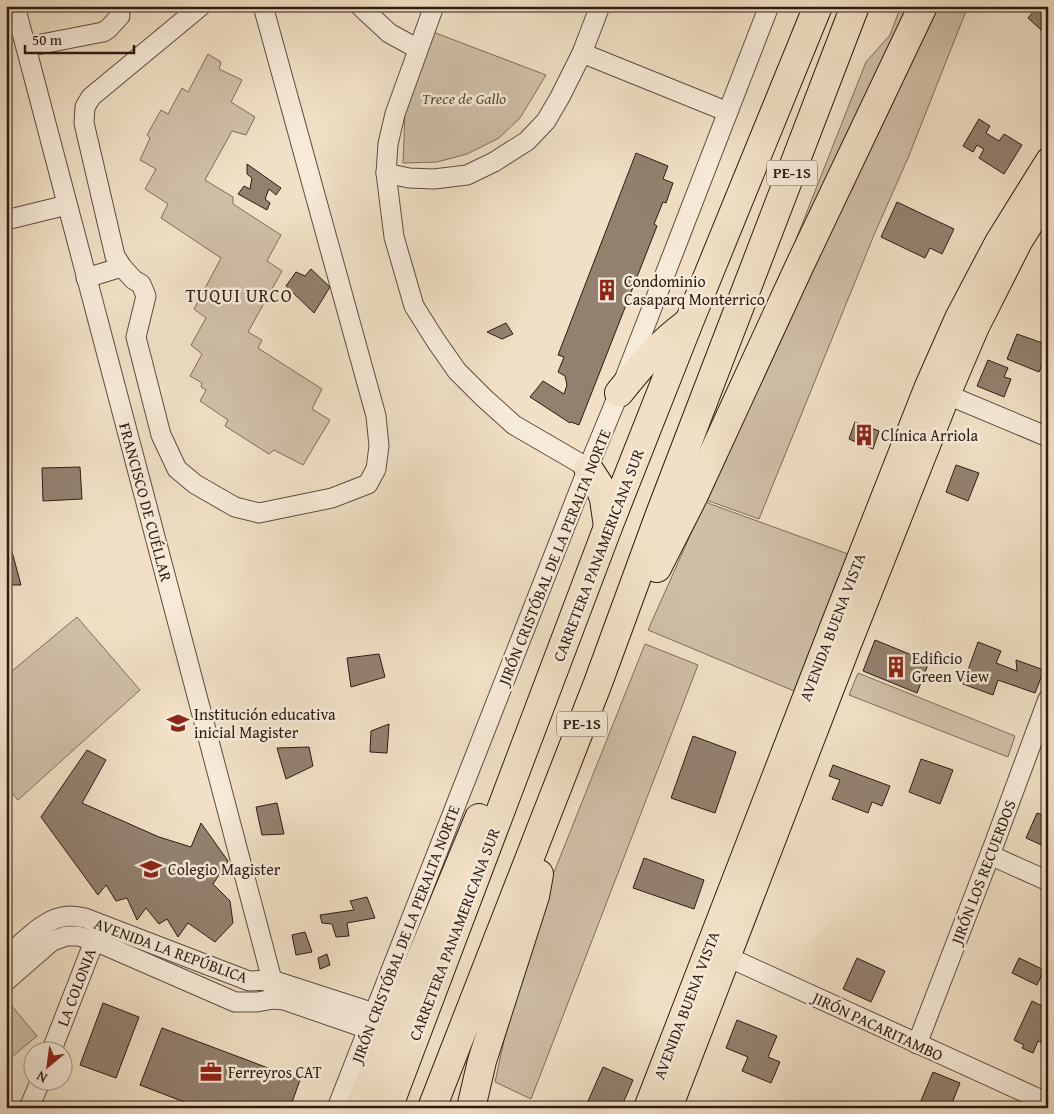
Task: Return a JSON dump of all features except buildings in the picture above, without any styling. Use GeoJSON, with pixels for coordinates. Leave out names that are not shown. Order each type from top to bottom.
{"type":"FeatureCollection","features":[{"type":"Feature","properties":{"kind":"highway"},"geometry":{"type":"LineString","coordinates":[[791,73],[803,6]]}},
{"type":"Feature","properties":{"kind":"highway","name":"CARRETERA PANAMERICANA SUR"},"geometry":{"type":"LineString","coordinates":[[388,1108],[608,527],[818,6]]}},
{"type":"Feature","properties":{"kind":"highway","name":"PE-1S"},"geometry":{"type":"LineString","coordinates":[[432,1108],[598,682],[856,6]]}},
{"type":"Feature","properties":{"kind":"highway"},"geometry":{"type":"LineString","coordinates":[[598,682],[694,495],[799,267],[923,6]]}},
{"type":"Feature","properties":{"kind":"highway"},"geometry":{"type":"LineString","coordinates":[[619,393],[670,335],[690,322]]}},
{"type":"Feature","properties":{"kind":"highway"},"geometry":{"type":"LineString","coordinates":[[588,468],[599,484],[604,499],[608,527]]}},
{"type":"Feature","properties":{"kind":"highway"},"geometry":{"type":"LineString","coordinates":[[358,1108],[469,840],[500,772],[524,748]]}},
{"type":"Feature","properties":{"kind":"highway"},"geometry":{"type":"LineString","coordinates":[[486,1108],[487,1089],[561,777]]}},
{"type":"Feature","properties":{"kind":"highway"},"geometry":{"type":"LineString","coordinates":[[471,1108],[482,1062],[534,896]]}},
{"type":"Feature","properties":{"kind":"main road","name":"AVENIDA BUENA VISTA"},"geometry":{"type":"LineString","coordinates":[[646,1108],[718,953],[938,390],[957,318],[997,242],[1048,160]]}},
{"type":"Feature","properties":{"kind":"main road","name":"AVENIDA BUENA VISTA"},"geometry":{"type":"LineString","coordinates":[[938,390],[977,327],[1020,242],[1048,197]]}},
{"type":"Feature","properties":{"kind":"main road","name":"AVENIDA BUENA VISTA"},"geometry":{"type":"LineString","coordinates":[[670,1108],[718,953]]}},
{"type":"Feature","properties":{"kind":"street","name":"FRANCISCO DE CUÉLLAR"},"geometry":{"type":"LineString","coordinates":[[15,6],[272,980],[274,999]]}},
{"type":"Feature","properties":{"kind":"street"},"geometry":{"type":"LineString","coordinates":[[202,6],[90,97],[85,107],[84,123],[115,256],[122,268],[141,284],[146,296],[136,337],[161,435],[177,469],[195,484],[235,507],[259,514],[332,498],[368,484],[376,469],[379,446],[376,416],[263,6]]}},
{"type":"Feature","properties":{"kind":"street"},"geometry":{"type":"LineString","coordinates":[[360,6],[389,33],[418,49]]}},
{"type":"Feature","properties":{"kind":"street"},"geometry":{"type":"LineString","coordinates":[[434,6],[395,114],[388,144],[386,173],[394,237],[414,306],[458,371],[484,398],[514,425],[588,468]]}},
{"type":"Feature","properties":{"kind":"street"},"geometry":{"type":"LineString","coordinates":[[386,173],[409,178],[434,179],[467,175],[494,162],[527,141],[546,121],[560,97],[582,53],[600,6]]}},
{"type":"Feature","properties":{"kind":"street","name":"JIRÓN CRISTÓBAL DE LA PERALTA NORTE"},"geometry":{"type":"LineString","coordinates":[[337,1108],[619,393],[769,6]]}},
{"type":"Feature","properties":{"kind":"street"},"geometry":{"type":"LineString","coordinates":[[26,47],[103,32],[120,16]]}},
{"type":"Feature","properties":{"kind":"street"},"geometry":{"type":"LineString","coordinates":[[582,53],[728,112]]}},
{"type":"Feature","properties":{"kind":"street"},"geometry":{"type":"LineString","coordinates":[[6,220],[67,205]]}},
{"type":"Feature","properties":{"kind":"street"},"geometry":{"type":"LineString","coordinates":[[86,278],[122,268]]}},
{"type":"Feature","properties":{"kind":"street"},"geometry":{"type":"LineString","coordinates":[[938,390],[1048,437]]}},
{"type":"Feature","properties":{"kind":"street","name":"JIRÓN LOS RECUERDOS"},"geometry":{"type":"LineString","coordinates":[[917,1044],[1048,699]]}},
{"type":"Feature","properties":{"kind":"street"},"geometry":{"type":"LineString","coordinates":[[990,855],[1048,881]]}},
{"type":"Feature","properties":{"kind":"street","name":"AVENIDA LA REPÚBLICA"},"geometry":{"type":"LineString","coordinates":[[6,957],[42,926],[54,920],[69,916],[85,918],[98,932],[235,1002],[284,1000],[371,1021]]}},
{"type":"Feature","properties":{"kind":"street","name":"AVENIDA LA REPÚBLICA"},"geometry":{"type":"LineString","coordinates":[[6,981],[52,941],[66,936],[98,932],[249,981],[272,980],[371,1021]]}},
{"type":"Feature","properties":{"kind":"street","name":"LA COLONIA"},"geometry":{"type":"LineString","coordinates":[[55,1042],[98,932]]}},
{"type":"Feature","properties":{"kind":"street","name":"JIRÓN PACARITAMBO"},"geometry":{"type":"LineString","coordinates":[[718,953],[1048,1103]]}},
{"type":"Feature","properties":{"kind":"street"},"geometry":{"type":"LineString","coordinates":[[29,1108],[36,1092]]}},
{"type":"Feature","properties":{"kind":"green space"},"geometry":{"type":"Polygon","coordinates":[[[901,6],[914,6],[799,244],[795,242],[866,62],[890,35],[901,6]]]}},
{"type":"Feature","properties":{"kind":"green space"},"geometry":{"type":"Polygon","coordinates":[[[933,6],[968,6],[908,158],[874,235],[759,519],[706,500],[933,6]]]}},
{"type":"Feature","properties":{"kind":"green space","name":"Trece de Gallo"},"geometry":{"type":"Polygon","coordinates":[[[433,32],[546,75],[520,118],[499,138],[467,154],[437,162],[403,163],[405,114],[433,32]]]}},
{"type":"Feature","properties":{"kind":"green space"},"geometry":{"type":"Polygon","coordinates":[[[208,54],[221,62],[219,69],[242,80],[231,102],[255,117],[246,135],[232,131],[205,180],[233,197],[233,204],[281,235],[267,261],[282,271],[248,332],[262,340],[258,348],[322,389],[312,409],[330,420],[303,465],[274,450],[269,454],[225,426],[228,420],[200,401],[206,390],[201,387],[202,383],[190,376],[202,354],[191,345],[206,318],[194,309],[221,258],[161,218],[168,204],[145,189],[156,169],[140,160],[150,138],[147,135],[161,110],[168,114],[182,88],[188,92],[208,54]]]}},
{"type":"Feature","properties":{"kind":"green space"},"geometry":{"type":"Polygon","coordinates":[[[705,502],[848,554],[794,691],[648,630],[705,502]]]}},
{"type":"Feature","properties":{"kind":"green space"},"geometry":{"type":"Polygon","coordinates":[[[77,617],[140,690],[18,800],[6,786],[6,676],[77,617]]]}},
{"type":"Feature","properties":{"kind":"green space"},"geometry":{"type":"Polygon","coordinates":[[[645,644],[698,665],[531,1099],[495,1082],[519,971],[529,935],[645,644]]]}},
{"type":"Feature","properties":{"kind":"green space"},"geometry":{"type":"Polygon","coordinates":[[[858,673],[1015,736],[1008,757],[849,695],[858,673]]]}},
{"type":"Feature","properties":{"kind":"green space"},"geometry":{"type":"Polygon","coordinates":[[[11,1005],[37,1036],[30,1042],[22,1042],[22,1049],[6,1062],[6,1009],[11,1005]]]}},
{"type":"Feature","properties":{"kind":"place","name":"Condominio Casaparq Monterrico"},"geometry":{"type":"Point","coordinates":[607,290]}},
{"type":"Feature","properties":{"kind":"place","name":"Clínica Arriola"},"geometry":{"type":"Point","coordinates":[864,435]}},
{"type":"Feature","properties":{"kind":"place","name":"Edificio Green View"},"geometry":{"type":"Point","coordinates":[896,667]}},
{"type":"Feature","properties":{"kind":"place","name":"Institución educativa inicial Magister"},"geometry":{"type":"Point","coordinates":[178,723]}},
{"type":"Feature","properties":{"kind":"place","name":"Colegio Magister"},"geometry":{"type":"Point","coordinates":[151,869]}},
{"type":"Feature","properties":{"kind":"place","name":"Ferreyros CAT"},"geometry":{"type":"Point","coordinates":[211,1072]}},
{"type":"Feature","properties":{"kind":"district","name":"TUQUI URCO"},"geometry":{"type":"Point","coordinates":[239,296]}}]}
